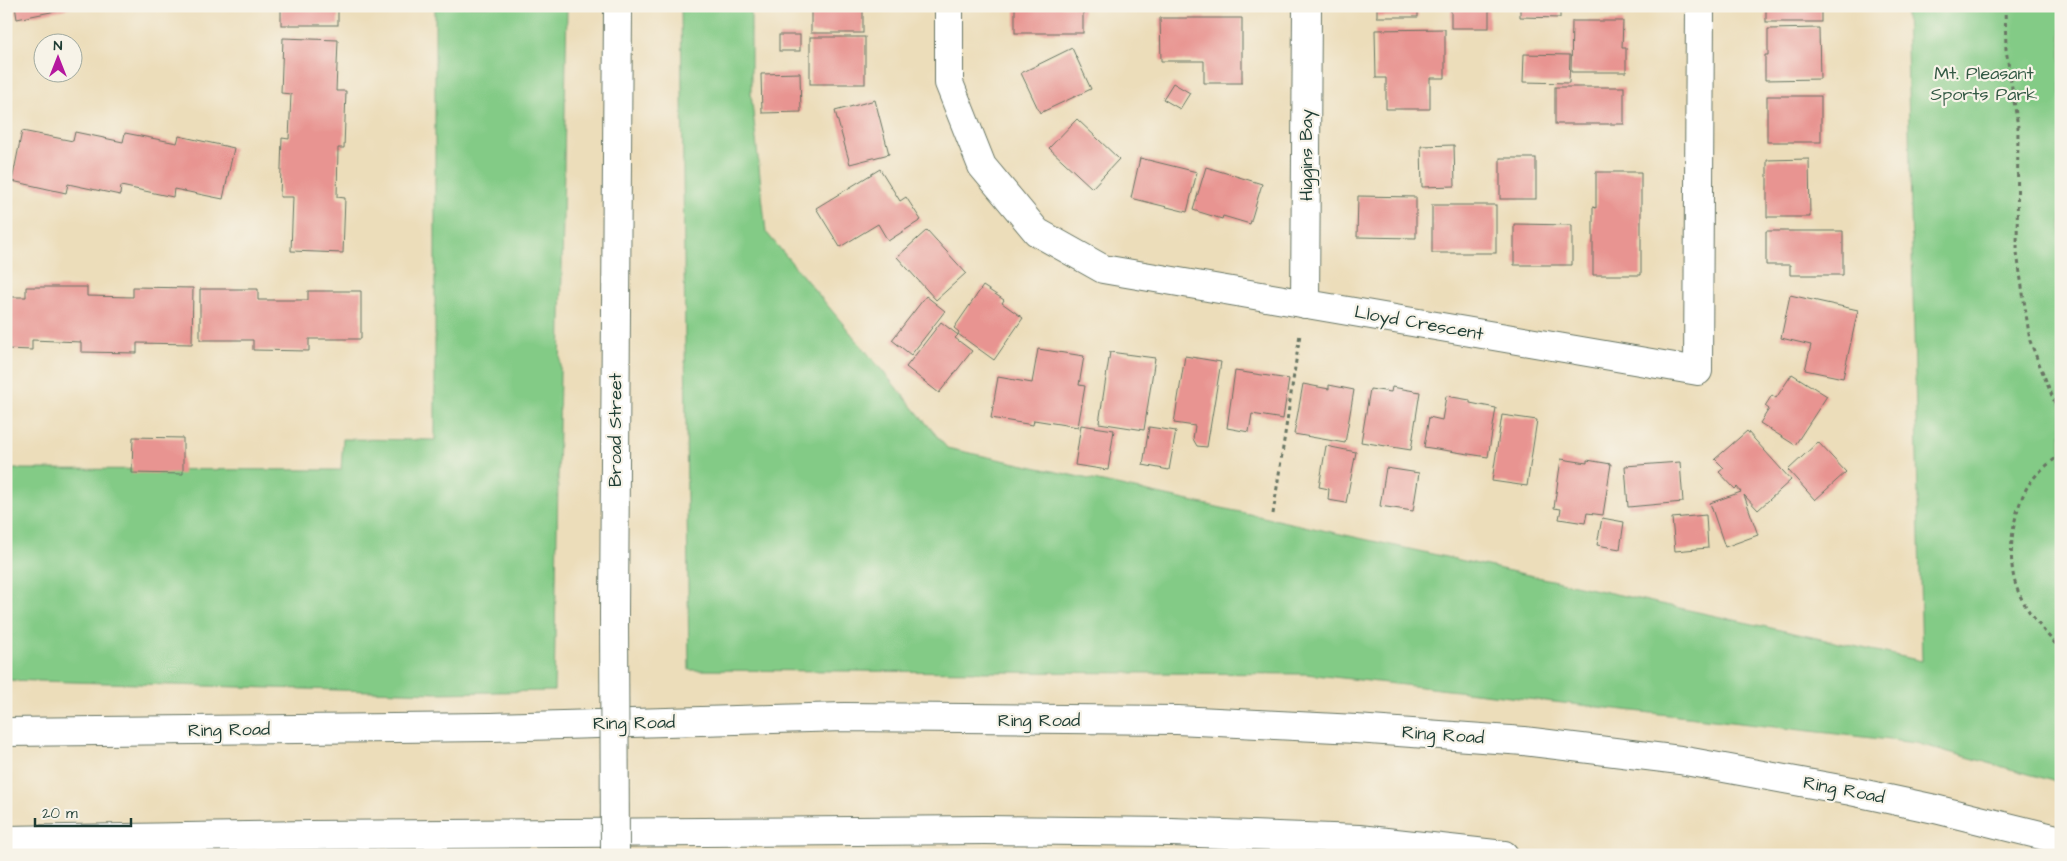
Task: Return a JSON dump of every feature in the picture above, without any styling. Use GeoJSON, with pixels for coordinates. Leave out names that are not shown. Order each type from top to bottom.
{"type":"FeatureCollection","features":[{"type":"Feature","properties":{"kind":"main road","name":"Broad Street"},"geometry":{"type":"LineString","coordinates":[[615,855],[614,614],[618,6]]}},
{"type":"Feature","properties":{"kind":"main road","name":"Lloyd Crescent"},"geometry":{"type":"LineString","coordinates":[[949,6],[949,83],[982,166],[1037,232],[1103,269],[1698,371],[1700,6]]}},
{"type":"Feature","properties":{"kind":"main road","name":"Higgins Bay"},"geometry":{"type":"LineString","coordinates":[[1305,304],[1307,6]]}},
{"type":"Feature","properties":{"kind":"main road"},"geometry":{"type":"LineString","coordinates":[[6,714],[491,726]]}},
{"type":"Feature","properties":{"kind":"main road","name":"Ring Road"},"geometry":{"type":"LineString","coordinates":[[6,732],[491,726],[844,718],[1177,720],[1356,729],[1514,740],[1680,760],[1842,789],[2061,840]]}},
{"type":"Feature","properties":{"kind":"main road"},"geometry":{"type":"LineString","coordinates":[[6,840],[330,835],[985,830],[1171,832],[1358,839],[1504,855]]}},
{"type":"Feature","properties":{"kind":"path"},"geometry":{"type":"LineString","coordinates":[[2005,6],[2006,50],[2018,127],[2017,253],[2030,341],[2061,418]]}},
{"type":"Feature","properties":{"kind":"path"},"geometry":{"type":"LineString","coordinates":[[1273,514],[1305,304]]}},
{"type":"Feature","properties":{"kind":"path"},"geometry":{"type":"LineString","coordinates":[[2061,454],[2032,480],[2020,501],[2014,525],[2012,569],[2017,590],[2027,608],[2061,650]]}},
{"type":"Feature","properties":{"kind":"green space"},"geometry":{"type":"Polygon","coordinates":[[[435,6],[567,6],[554,691],[437,693],[6,680],[6,469],[341,470],[343,439],[435,440],[435,6]]]}},
{"type":"Feature","properties":{"kind":"green space","name":"Mt. Pleasant Sports Park"},"geometry":{"type":"Polygon","coordinates":[[[681,6],[751,6],[751,93],[766,232],[947,448],[1922,661],[1906,6],[2061,6],[2061,783],[1916,743],[1307,674],[689,670],[681,6]]]}},
{"type":"Feature","properties":{"kind":"building"},"geometry":{"type":"Polygon","coordinates":[[[15,6],[75,6],[75,7],[17,19],[15,6]]]}},
{"type":"Feature","properties":{"kind":"building"},"geometry":{"type":"Polygon","coordinates":[[[281,6],[338,6],[338,25],[281,25],[281,6]]]}},
{"type":"Feature","properties":{"kind":"building"},"geometry":{"type":"Polygon","coordinates":[[[811,6],[863,6],[863,33],[811,33],[811,6]]]}},
{"type":"Feature","properties":{"kind":"building"},"geometry":{"type":"Polygon","coordinates":[[[1015,6],[1083,6],[1083,33],[1015,33],[1015,6]]]}},
{"type":"Feature","properties":{"kind":"building"},"geometry":{"type":"Polygon","coordinates":[[[1377,6],[1418,6],[1418,17],[1377,17],[1377,6]]]}},
{"type":"Feature","properties":{"kind":"building"},"geometry":{"type":"Polygon","coordinates":[[[1451,6],[1489,6],[1489,28],[1451,28],[1451,6]]]}},
{"type":"Feature","properties":{"kind":"building"},"geometry":{"type":"Polygon","coordinates":[[[1520,6],[1560,6],[1560,18],[1520,17],[1520,6]]]}},
{"type":"Feature","properties":{"kind":"building"},"geometry":{"type":"Polygon","coordinates":[[[1766,6],[1821,6],[1821,22],[1766,22],[1766,6]]]}},
{"type":"Feature","properties":{"kind":"building"},"geometry":{"type":"Polygon","coordinates":[[[1160,18],[1242,18],[1242,83],[1204,83],[1204,61],[1161,61],[1160,18]]]}},
{"type":"Feature","properties":{"kind":"building"},"geometry":{"type":"Polygon","coordinates":[[[1572,21],[1623,21],[1622,48],[1626,48],[1626,72],[1571,72],[1572,21]]]}},
{"type":"Feature","properties":{"kind":"building"},"geometry":{"type":"Polygon","coordinates":[[[1819,28],[1820,79],[1765,80],[1765,55],[1768,55],[1768,29],[1819,28]]]}},
{"type":"Feature","properties":{"kind":"building"},"geometry":{"type":"Polygon","coordinates":[[[1445,29],[1445,78],[1430,78],[1430,109],[1386,109],[1386,78],[1376,78],[1375,30],[1445,29]]]}},
{"type":"Feature","properties":{"kind":"building"},"geometry":{"type":"Polygon","coordinates":[[[779,35],[800,35],[800,51],[779,51],[779,35]]]}},
{"type":"Feature","properties":{"kind":"building"},"geometry":{"type":"Polygon","coordinates":[[[810,37],[865,37],[865,84],[810,84],[810,37]]]}},
{"type":"Feature","properties":{"kind":"building"},"geometry":{"type":"Polygon","coordinates":[[[283,38],[338,40],[336,91],[346,91],[344,148],[338,148],[337,197],[345,198],[343,253],[291,251],[293,197],[280,197],[282,138],[289,139],[291,94],[281,93],[283,38]]]}},
{"type":"Feature","properties":{"kind":"building"},"geometry":{"type":"Polygon","coordinates":[[[1072,48],[1091,89],[1040,113],[1021,73],[1072,48]]]}},
{"type":"Feature","properties":{"kind":"building"},"geometry":{"type":"Polygon","coordinates":[[[1524,54],[1570,55],[1569,83],[1523,82],[1524,54]]]}},
{"type":"Feature","properties":{"kind":"building"},"geometry":{"type":"Polygon","coordinates":[[[800,73],[801,112],[762,113],[761,74],[800,73]]]}},
{"type":"Feature","properties":{"kind":"building"},"geometry":{"type":"Polygon","coordinates":[[[1173,83],[1190,93],[1180,109],[1163,99],[1173,83]]]}},
{"type":"Feature","properties":{"kind":"building"},"geometry":{"type":"Polygon","coordinates":[[[1555,87],[1624,87],[1624,124],[1555,124],[1555,87]]]}},
{"type":"Feature","properties":{"kind":"building"},"geometry":{"type":"Polygon","coordinates":[[[1767,96],[1821,96],[1821,142],[1767,142],[1767,96]]]}},
{"type":"Feature","properties":{"kind":"building"},"geometry":{"type":"Polygon","coordinates":[[[875,100],[889,154],[850,164],[835,111],[875,100]]]}},
{"type":"Feature","properties":{"kind":"building"},"geometry":{"type":"Polygon","coordinates":[[[1077,119],[1119,159],[1092,188],[1049,148],[1077,119]]]}},
{"type":"Feature","properties":{"kind":"building"},"geometry":{"type":"Polygon","coordinates":[[[22,131],[73,141],[75,132],[123,142],[125,133],[177,143],[179,136],[234,148],[223,199],[174,189],[173,197],[121,186],[120,195],[68,184],[66,193],[12,181],[22,131]]]}},
{"type":"Feature","properties":{"kind":"building"},"geometry":{"type":"Polygon","coordinates":[[[1454,145],[1455,186],[1422,187],[1421,146],[1454,145]]]}},
{"type":"Feature","properties":{"kind":"building"},"geometry":{"type":"Polygon","coordinates":[[[1140,158],[1197,172],[1187,212],[1131,198],[1140,158]]]}},
{"type":"Feature","properties":{"kind":"building"},"geometry":{"type":"Polygon","coordinates":[[[1500,158],[1536,158],[1536,199],[1500,199],[1500,158]]]}},
{"type":"Feature","properties":{"kind":"building"},"geometry":{"type":"Polygon","coordinates":[[[1809,159],[1810,217],[1767,217],[1767,160],[1809,159]]]}},
{"type":"Feature","properties":{"kind":"building"},"geometry":{"type":"Polygon","coordinates":[[[1206,167],[1262,184],[1250,224],[1223,216],[1222,219],[1193,210],[1206,167]]]}},
{"type":"Feature","properties":{"kind":"building"},"geometry":{"type":"Polygon","coordinates":[[[880,169],[900,201],[906,197],[921,220],[888,241],[878,224],[840,247],[816,208],[880,169]]]}},
{"type":"Feature","properties":{"kind":"building"},"geometry":{"type":"Polygon","coordinates":[[[1596,172],[1641,172],[1641,275],[1593,275],[1593,207],[1596,208],[1596,172]]]}},
{"type":"Feature","properties":{"kind":"building"},"geometry":{"type":"Polygon","coordinates":[[[1358,196],[1416,197],[1416,238],[1357,237],[1358,196]]]}},
{"type":"Feature","properties":{"kind":"building"},"geometry":{"type":"Polygon","coordinates":[[[1432,205],[1496,205],[1496,253],[1432,253],[1432,205]]]}},
{"type":"Feature","properties":{"kind":"building"},"geometry":{"type":"Polygon","coordinates":[[[1514,224],[1572,225],[1572,265],[1514,265],[1514,224]]]}},
{"type":"Feature","properties":{"kind":"building"},"geometry":{"type":"Polygon","coordinates":[[[927,230],[966,273],[936,300],[897,257],[927,230]]]}},
{"type":"Feature","properties":{"kind":"building"},"geometry":{"type":"Polygon","coordinates":[[[1766,231],[1843,231],[1843,275],[1790,275],[1790,265],[1766,265],[1766,231]]]}},
{"type":"Feature","properties":{"kind":"building"},"geometry":{"type":"Polygon","coordinates":[[[983,286],[1004,300],[1002,303],[1023,318],[994,360],[958,334],[959,332],[954,328],[983,286]]]}},
{"type":"Feature","properties":{"kind":"building"},"geometry":{"type":"Polygon","coordinates":[[[26,287],[87,287],[87,296],[133,297],[133,287],[193,288],[192,344],[137,343],[137,353],[81,352],[81,342],[32,340],[32,350],[6,349],[6,297],[26,297],[26,287]]]}},
{"type":"Feature","properties":{"kind":"building"},"geometry":{"type":"Polygon","coordinates":[[[200,289],[258,289],[258,300],[308,300],[308,291],[361,291],[361,339],[309,339],[309,351],[253,350],[253,340],[200,340],[200,289]]]}},
{"type":"Feature","properties":{"kind":"building"},"geometry":{"type":"Polygon","coordinates":[[[1790,295],[1858,310],[1843,378],[1805,370],[1811,345],[1781,338],[1790,295]]]}},
{"type":"Feature","properties":{"kind":"building"},"geometry":{"type":"Polygon","coordinates":[[[926,296],[945,311],[911,355],[892,340],[926,296]]]}},
{"type":"Feature","properties":{"kind":"building"},"geometry":{"type":"Polygon","coordinates":[[[941,322],[958,335],[955,338],[972,351],[939,393],[906,367],[941,322]]]}},
{"type":"Feature","properties":{"kind":"building"},"geometry":{"type":"Polygon","coordinates":[[[1038,349],[1084,356],[1079,385],[1085,386],[1078,427],[1034,420],[1033,425],[991,418],[998,377],[1032,383],[1038,349]]]}},
{"type":"Feature","properties":{"kind":"building"},"geometry":{"type":"Polygon","coordinates":[[[1110,352],[1155,358],[1144,430],[1099,423],[1110,352]]]}},
{"type":"Feature","properties":{"kind":"building"},"geometry":{"type":"Polygon","coordinates":[[[1185,356],[1221,362],[1207,447],[1197,446],[1193,439],[1195,426],[1174,423],[1185,356]]]}},
{"type":"Feature","properties":{"kind":"building"},"geometry":{"type":"Polygon","coordinates":[[[1235,371],[1289,379],[1283,419],[1252,414],[1249,432],[1227,428],[1235,371]]]}},
{"type":"Feature","properties":{"kind":"building"},"geometry":{"type":"Polygon","coordinates":[[[1792,374],[1827,396],[1795,445],[1760,423],[1769,409],[1765,406],[1772,395],[1776,398],[1792,374]]]}},
{"type":"Feature","properties":{"kind":"building"},"geometry":{"type":"Polygon","coordinates":[[[1303,384],[1329,389],[1329,385],[1354,390],[1345,443],[1294,434],[1303,384]]]}},
{"type":"Feature","properties":{"kind":"building"},"geometry":{"type":"Polygon","coordinates":[[[1392,387],[1420,392],[1411,450],[1361,442],[1370,389],[1391,392],[1392,387]]]}},
{"type":"Feature","properties":{"kind":"building"},"geometry":{"type":"Polygon","coordinates":[[[1446,396],[1470,400],[1470,403],[1496,408],[1488,457],[1424,447],[1429,417],[1442,420],[1446,396]]]}},
{"type":"Feature","properties":{"kind":"building"},"geometry":{"type":"Polygon","coordinates":[[[1502,415],[1537,420],[1527,486],[1492,481],[1502,415]]]}},
{"type":"Feature","properties":{"kind":"building"},"geometry":{"type":"Polygon","coordinates":[[[1081,425],[1114,430],[1108,470],[1075,465],[1081,425]]]}},
{"type":"Feature","properties":{"kind":"building"},"geometry":{"type":"Polygon","coordinates":[[[1149,427],[1176,431],[1169,470],[1143,465],[1149,427]]]}},
{"type":"Feature","properties":{"kind":"building"},"geometry":{"type":"Polygon","coordinates":[[[1747,431],[1791,480],[1758,510],[1744,495],[1758,535],[1725,547],[1710,503],[1741,492],[1737,487],[1735,489],[1719,472],[1724,468],[1715,459],[1747,431]]]}},
{"type":"Feature","properties":{"kind":"building"},"geometry":{"type":"Polygon","coordinates":[[[133,437],[183,438],[183,474],[132,473],[133,437]]]}},
{"type":"Feature","properties":{"kind":"building"},"geometry":{"type":"Polygon","coordinates":[[[1818,442],[1846,472],[1815,500],[1788,470],[1818,442]]]}},
{"type":"Feature","properties":{"kind":"building"},"geometry":{"type":"Polygon","coordinates":[[[1326,446],[1356,452],[1346,503],[1328,500],[1329,489],[1319,487],[1326,446]]]}},
{"type":"Feature","properties":{"kind":"building"},"geometry":{"type":"Polygon","coordinates":[[[1561,459],[1587,463],[1587,460],[1611,464],[1603,515],[1587,513],[1585,523],[1559,519],[1561,509],[1554,508],[1561,459]]]}},
{"type":"Feature","properties":{"kind":"building"},"geometry":{"type":"Polygon","coordinates":[[[1680,462],[1683,502],[1628,507],[1625,466],[1680,462]]]}},
{"type":"Feature","properties":{"kind":"building"},"geometry":{"type":"Polygon","coordinates":[[[1386,468],[1419,473],[1413,511],[1380,506],[1386,468]]]}},
{"type":"Feature","properties":{"kind":"building"},"geometry":{"type":"Polygon","coordinates":[[[1706,515],[1708,548],[1675,551],[1672,518],[1706,515]]]}},
{"type":"Feature","properties":{"kind":"building"},"geometry":{"type":"Polygon","coordinates":[[[1602,518],[1624,522],[1620,549],[1597,545],[1602,518]]]}}]}
